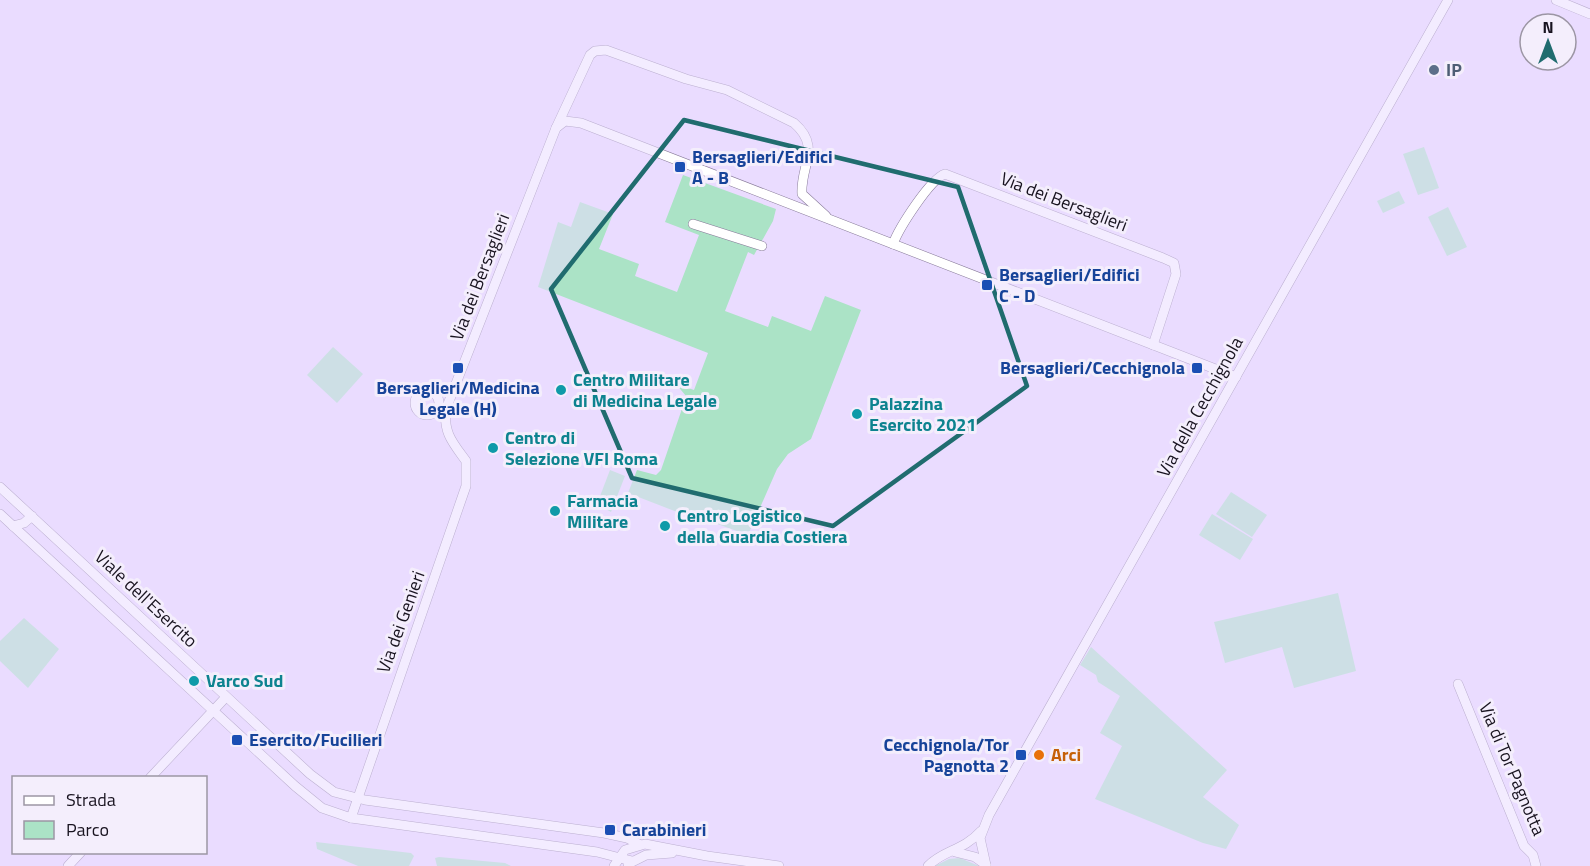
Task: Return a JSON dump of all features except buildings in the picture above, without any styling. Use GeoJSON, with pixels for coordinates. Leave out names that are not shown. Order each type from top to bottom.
{"type":"FeatureCollection","features":[{"type":"Feature","properties":{"kind":"street","name":"Via della Cecchignola"},"geometry":{"type":"LineString","coordinates":[[928,866],[937,858],[963,847],[981,831],[1448,0]]}},
{"type":"Feature","properties":{"kind":"street"},"geometry":{"type":"LineString","coordinates":[[1556,0],[1590,14]]}},
{"type":"Feature","properties":{"kind":"street","name":"Via dei Bersaglieri"},"geometry":{"type":"LineString","coordinates":[[449,440],[444,422],[446,409],[556,128],[585,64],[595,51],[606,50],[686,79],[727,90],[794,123],[803,130],[810,154],[802,194],[830,220]]}},
{"type":"Feature","properties":{"kind":"street","name":"Via dei Bersaglieri"},"geometry":{"type":"LineString","coordinates":[[556,128],[565,121],[581,123],[1236,376]]}},
{"type":"Feature","properties":{"kind":"street","name":"Via dei Bersaglieri"},"geometry":{"type":"LineString","coordinates":[[892,244],[899,227],[909,218],[932,181],[945,174],[1163,258],[1174,263],[1176,274],[1154,345]]}},
{"type":"Feature","properties":{"kind":"street"},"geometry":{"type":"LineString","coordinates":[[693,224],[762,246]]}},
{"type":"Feature","properties":{"kind":"street","name":"Via dei Genieri"},"geometry":{"type":"LineString","coordinates":[[351,818],[463,495],[466,461],[449,440]]}},
{"type":"Feature","properties":{"kind":"street","name":"Viale dell'Esercito"},"geometry":{"type":"LineString","coordinates":[[0,486],[322,784],[334,792],[356,799],[604,833],[627,838],[639,844]]}},
{"type":"Feature","properties":{"kind":"street","name":"Viale dell'Esercito"},"geometry":{"type":"LineString","coordinates":[[0,514],[317,805],[351,818],[597,852]]}},
{"type":"Feature","properties":{"kind":"street"},"geometry":{"type":"LineString","coordinates":[[13,526],[24,523],[32,516]]}},
{"type":"Feature","properties":{"kind":"street"},"geometry":{"type":"LineString","coordinates":[[174,674],[187,660]]}},
{"type":"Feature","properties":{"kind":"street","name":"Via di Tor Pagnotta"},"geometry":{"type":"LineString","coordinates":[[1458,684],[1524,846],[1533,855],[1536,866]]}},
{"type":"Feature","properties":{"kind":"street"},"geometry":{"type":"LineString","coordinates":[[151,776],[226,696]]}},
{"type":"Feature","properties":{"kind":"street"},"geometry":{"type":"LineString","coordinates":[[981,831],[980,844],[986,865]]}},
{"type":"Feature","properties":{"kind":"street"},"geometry":{"type":"LineString","coordinates":[[604,833],[597,842],[597,852],[614,863],[629,863],[651,854],[683,853]]}},
{"type":"Feature","properties":{"kind":"street"},"geometry":{"type":"LineString","coordinates":[[614,863],[625,849],[639,844],[683,853],[779,866]]}},
{"type":"Feature","properties":{"kind":"street"},"geometry":{"type":"LineString","coordinates":[[629,863],[639,844]]}},
{"type":"Feature","properties":{"kind":"street"},"geometry":{"type":"LineString","coordinates":[[953,852],[970,855],[986,865]]}},
{"type":"Feature","properties":{"kind":"street"},"geometry":{"type":"LineString","coordinates":[[68,866],[79,854]]}},
{"type":"Feature","properties":{"kind":"highlighted area"},"geometry":{"type":"Polygon","coordinates":[[[684,120],[958,187],[1027,386],[833,526],[632,478],[551,289],[684,120]]]}},
{"type":"Feature","properties":{"kind":"green space"},"geometry":{"type":"Polygon","coordinates":[[[1424,147],[1439,188],[1418,195],[1403,154],[1424,147]]]}},
{"type":"Feature","properties":{"kind":"green space"},"geometry":{"type":"Polygon","coordinates":[[[683,175],[776,209],[773,221],[754,255],[748,252],[725,311],[768,327],[772,316],[811,331],[825,296],[861,310],[811,439],[788,454],[777,469],[748,535],[709,521],[708,524],[628,493],[637,470],[656,475],[661,470],[686,396],[676,384],[694,390],[708,353],[538,287],[558,222],[571,227],[580,202],[613,214],[599,249],[639,264],[635,276],[677,292],[699,235],[665,222],[683,175]]]}},
{"type":"Feature","properties":{"kind":"green space"},"geometry":{"type":"Polygon","coordinates":[[[1399,191],[1405,203],[1383,213],[1377,201],[1399,191]]]}},
{"type":"Feature","properties":{"kind":"green space"},"geometry":{"type":"Polygon","coordinates":[[[1448,207],[1467,247],[1447,256],[1428,217],[1448,207]]]}},
{"type":"Feature","properties":{"kind":"green space"},"geometry":{"type":"Polygon","coordinates":[[[333,347],[363,374],[337,403],[307,375],[333,347]]]}},
{"type":"Feature","properties":{"kind":"green space"},"geometry":{"type":"Polygon","coordinates":[[[610,470],[625,476],[611,512],[597,504],[610,470]]]}},
{"type":"Feature","properties":{"kind":"green space"},"geometry":{"type":"Polygon","coordinates":[[[1231,492],[1267,515],[1252,537],[1216,514],[1231,492]]]}},
{"type":"Feature","properties":{"kind":"green space"},"geometry":{"type":"Polygon","coordinates":[[[1212,514],[1253,539],[1240,560],[1199,535],[1212,514]]]}},
{"type":"Feature","properties":{"kind":"green space"},"geometry":{"type":"Polygon","coordinates":[[[1338,593],[1356,671],[1294,688],[1282,647],[1225,663],[1214,622],[1338,593]]]}},
{"type":"Feature","properties":{"kind":"green space"},"geometry":{"type":"Polygon","coordinates":[[[24,618],[59,649],[28,688],[0,661],[0,641],[24,618]]]}},
{"type":"Feature","properties":{"kind":"green space"},"geometry":{"type":"Polygon","coordinates":[[[1091,647],[1227,770],[1203,797],[1239,825],[1226,849],[1203,843],[1095,799],[1122,746],[1100,733],[1120,696],[1098,682],[1096,675],[1080,665],[1091,647]]]}},
{"type":"Feature","properties":{"kind":"green space"},"geometry":{"type":"Polygon","coordinates":[[[316,842],[411,853],[414,856],[409,866],[358,866],[317,849],[316,842]]]}},
{"type":"Feature","properties":{"kind":"green space"},"geometry":{"type":"Polygon","coordinates":[[[435,858],[505,863],[511,866],[437,866],[435,858]]]}},
{"type":"Feature","properties":{"kind":"green space"},"geometry":{"type":"Polygon","coordinates":[[[960,858],[979,866],[935,866],[949,859],[960,858]]]}},
{"type":"Feature","properties":{"kind":"place","name":"IP"},"geometry":{"type":"Point","coordinates":[1434,70]}},
{"type":"Feature","properties":{"kind":"place","name":"Bersaglieri/Edifici A - B"},"geometry":{"type":"Point","coordinates":[680,167]}},
{"type":"Feature","properties":{"kind":"place","name":"Bersaglieri/Edifici C - D"},"geometry":{"type":"Point","coordinates":[987,285]}},
{"type":"Feature","properties":{"kind":"place","name":"Bersaglieri/Medicina Legale (H)"},"geometry":{"type":"Point","coordinates":[458,368]}},
{"type":"Feature","properties":{"kind":"place","name":"Bersaglieri/Cecchignola"},"geometry":{"type":"Point","coordinates":[1197,368]}},
{"type":"Feature","properties":{"kind":"place","name":"Centro Militare di Medicina Legale"},"geometry":{"type":"Point","coordinates":[561,390]}},
{"type":"Feature","properties":{"kind":"place","name":"Palazzina Esercito 2021"},"geometry":{"type":"Point","coordinates":[857,414]}},
{"type":"Feature","properties":{"kind":"place","name":"Centro di Selezione VFI Roma"},"geometry":{"type":"Point","coordinates":[493,448]}},
{"type":"Feature","properties":{"kind":"place","name":"Farmacia Militare"},"geometry":{"type":"Point","coordinates":[555,511]}},
{"type":"Feature","properties":{"kind":"place","name":"Centro Logistico della Guardia Costiera"},"geometry":{"type":"Point","coordinates":[665,526]}},
{"type":"Feature","properties":{"kind":"place","name":"Varco Sud"},"geometry":{"type":"Point","coordinates":[194,681]}},
{"type":"Feature","properties":{"kind":"place","name":"Esercito/Fucilieri"},"geometry":{"type":"Point","coordinates":[237,740]}},
{"type":"Feature","properties":{"kind":"place","name":"Cecchignola/Tor Pagnotta 2"},"geometry":{"type":"Point","coordinates":[1021,755]}},
{"type":"Feature","properties":{"kind":"place","name":"Arci"},"geometry":{"type":"Point","coordinates":[1039,755]}},
{"type":"Feature","properties":{"kind":"place","name":"Carabinieri"},"geometry":{"type":"Point","coordinates":[610,830]}}]}
